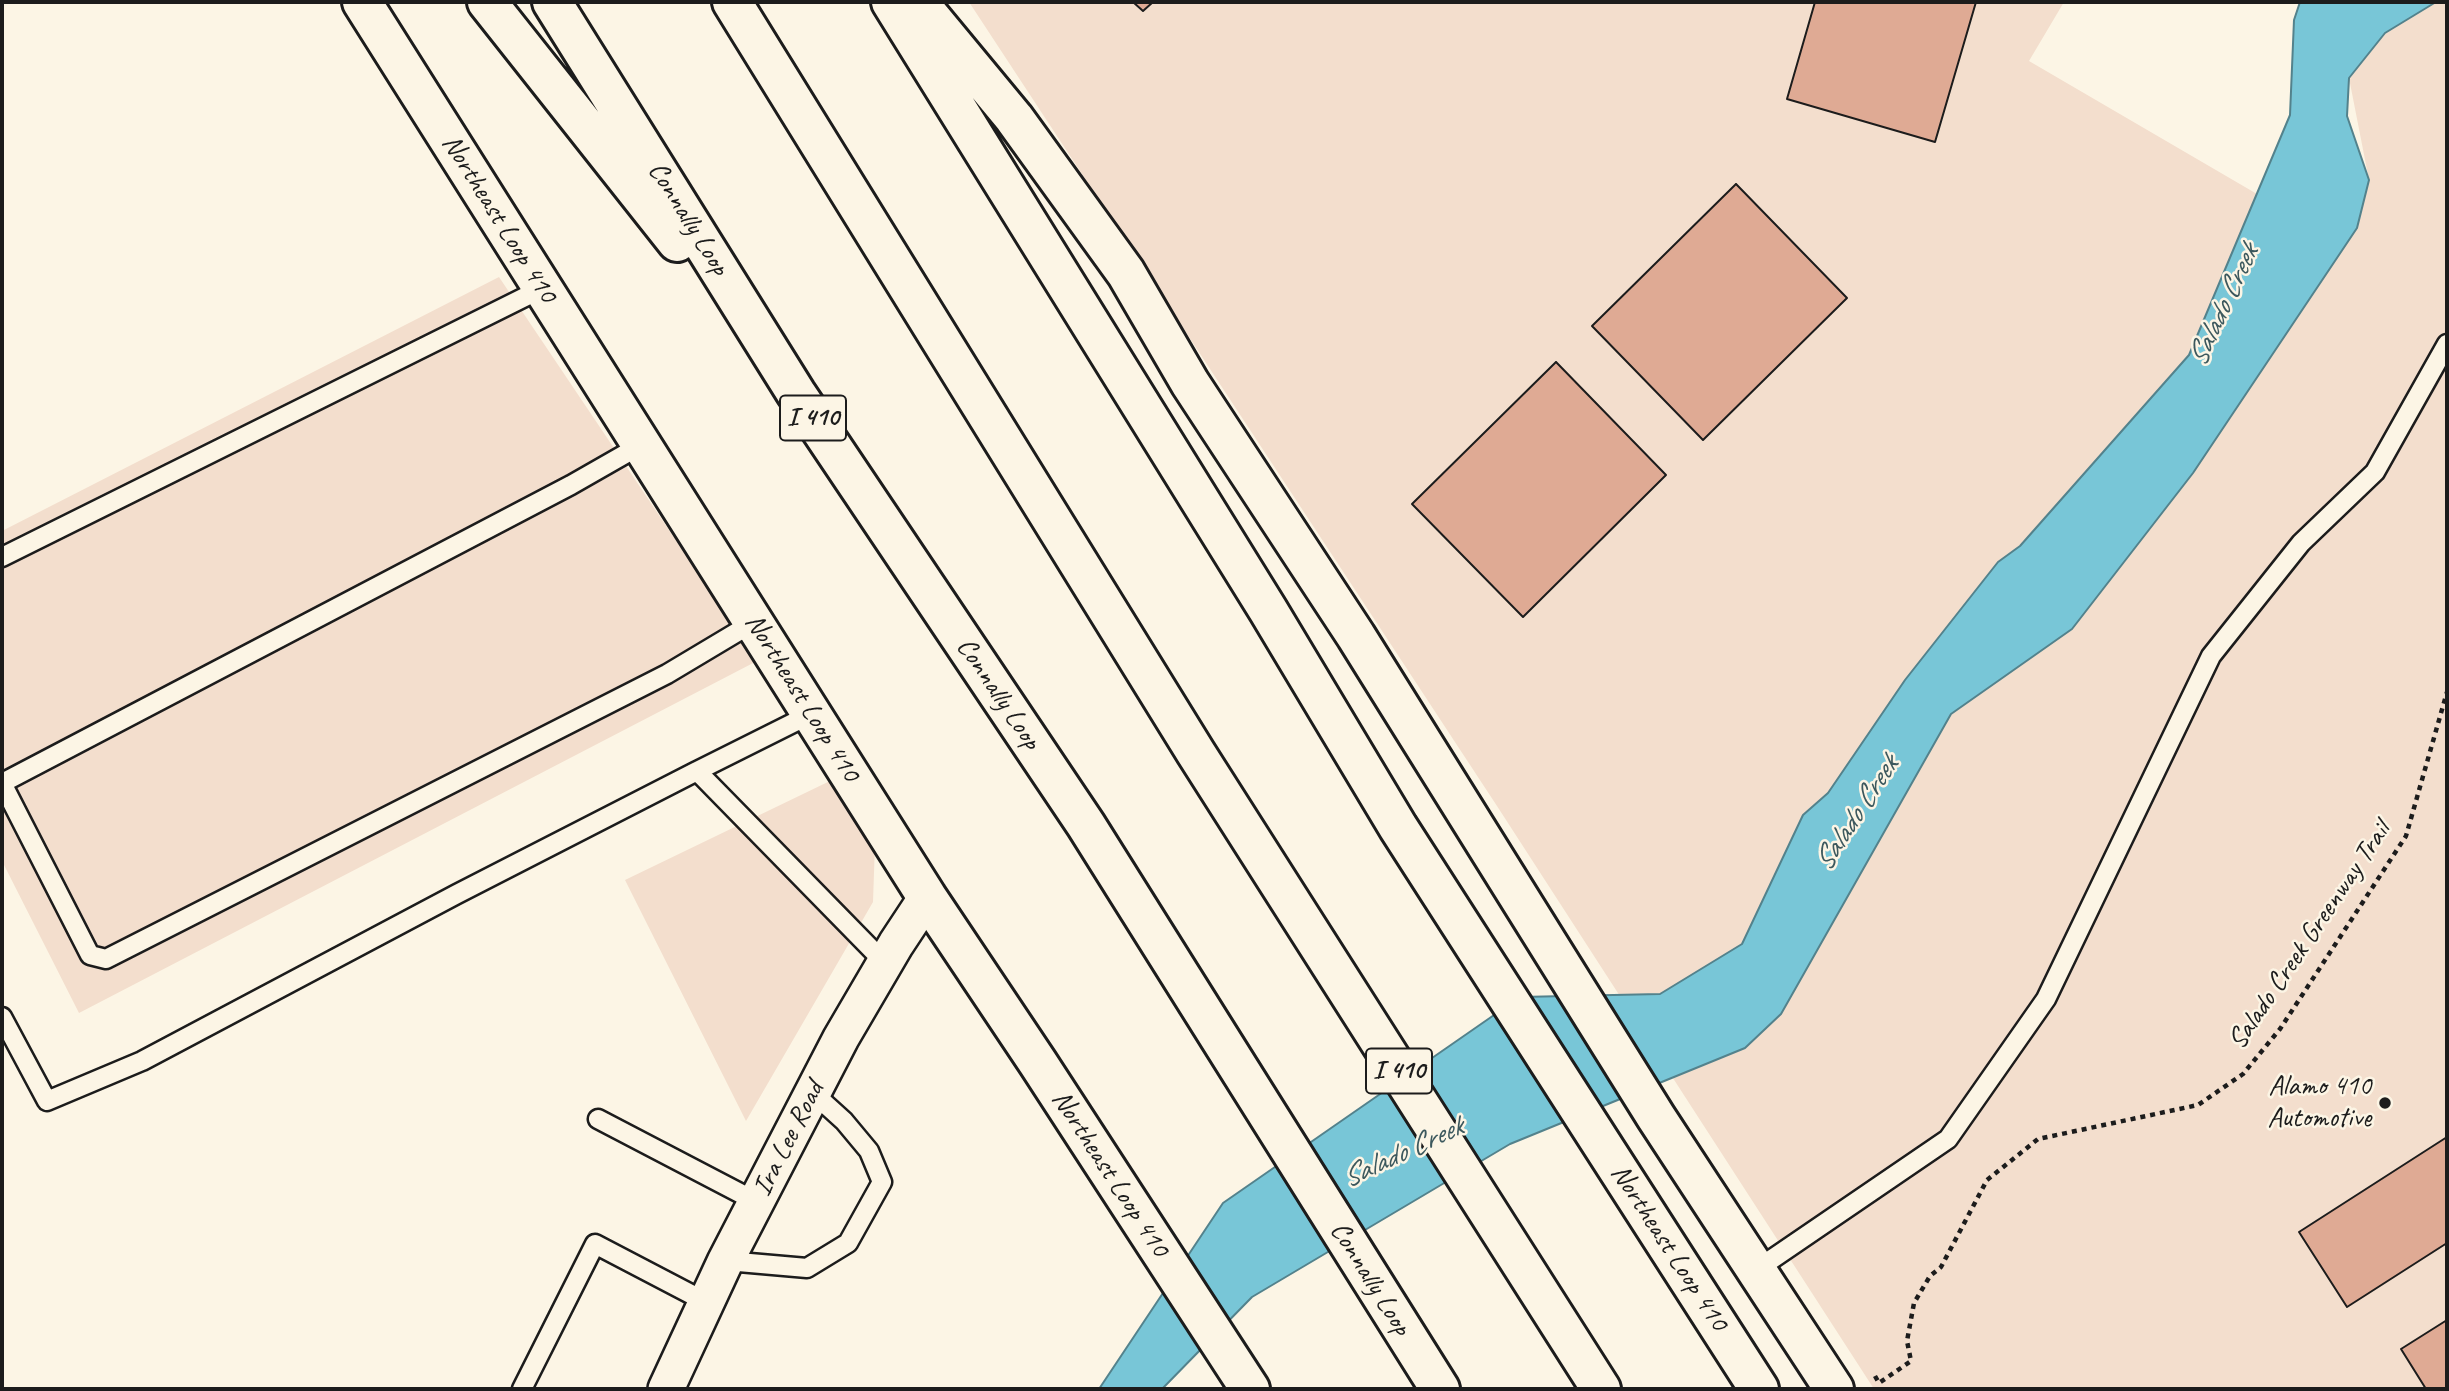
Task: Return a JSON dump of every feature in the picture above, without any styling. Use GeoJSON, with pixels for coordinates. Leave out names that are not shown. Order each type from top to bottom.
{"type":"FeatureCollection","features":[{"type":"Feature","properties":{"kind":"main road","name":"Northeast Loop 410"},"geometry":{"type":"LineString","coordinates":[[362,2],[927,897],[1250,1389]]}},
{"type":"Feature","properties":{"kind":"main road"},"geometry":{"type":"LineString","coordinates":[[487,2],[796,393]]}},
{"type":"Feature","properties":{"kind":"main road","name":"Connally Loop"},"geometry":{"type":"LineString","coordinates":[[552,2],[796,393],[1086,825],[1440,1389]]}},
{"type":"Feature","properties":{"kind":"main road","name":"I 410"},"geometry":{"type":"LineString","coordinates":[[732,2],[1196,753],[1601,1389]]}},
{"type":"Feature","properties":{"kind":"main road","name":"Northeast Loop 410"},"geometry":{"type":"LineString","coordinates":[[891,2],[1268,610],[1398,827],[1759,1389]]}},
{"type":"Feature","properties":{"kind":"main road"},"geometry":{"type":"LineString","coordinates":[[918,2],[1014,118],[1126,273],[1190,383],[1356,636],[1656,1117],[1833,1387]]}},
{"type":"Feature","properties":{"kind":"street","name":"Ira Lee Road"},"geometry":{"type":"LineString","coordinates":[[666,1389],[706,1302],[812,1093],[885,963],[927,897]]}},
{"type":"Feature","properties":{"kind":"lane"},"geometry":{"type":"LineString","coordinates":[[2,557],[543,288]]}},
{"type":"Feature","properties":{"kind":"lane"},"geometry":{"type":"LineString","coordinates":[[1756,1270],[1948,1139],[2046,999],[2211,656],[2301,543],[2375,472],[2447,344]]}},
{"type":"Feature","properties":{"kind":"lane"},"geometry":{"type":"LineString","coordinates":[[641,445],[570,485],[2,783],[90,955],[106,959],[667,674],[754,622]]}},
{"type":"Feature","properties":{"kind":"lane"},"geometry":{"type":"LineString","coordinates":[[2,1017],[47,1101],[142,1061],[445,901],[811,714]]}},
{"type":"Feature","properties":{"kind":"lane"},"geometry":{"type":"LineString","coordinates":[[697,771],[885,963]]}},
{"type":"Feature","properties":{"kind":"lane"},"geometry":{"type":"LineString","coordinates":[[727,1261],[807,1268],[848,1242],[882,1182],[869,1151],[844,1121],[812,1093]]}},
{"type":"Feature","properties":{"kind":"lane"},"geometry":{"type":"LineString","coordinates":[[598,1119],[757,1202]]}},
{"type":"Feature","properties":{"kind":"lane"},"geometry":{"type":"LineString","coordinates":[[522,1389],[595,1244],[706,1302]]}},
{"type":"Feature","properties":{"kind":"path","name":"Salado Creek Greenway Trail"},"geometry":{"type":"LineString","coordinates":[[1833,1387],[1866,1359],[1879,1384],[1911,1362],[1907,1341],[1914,1303],[1930,1276],[1941,1267],[1987,1180],[2038,1139],[2198,1105],[2243,1074],[2280,1029],[2406,836],[2447,692]]}},
{"type":"Feature","properties":{"kind":"shaded area"},"geometry":{"type":"Polygon","coordinates":[[[969,2],[2064,2],[2029,61],[2257,194],[2343,248],[2369,180],[2349,78],[2385,33],[2436,2],[2447,2],[2447,1389],[1874,1389],[1497,806],[969,2]]]}},
{"type":"Feature","properties":{"kind":"shaded area"},"geometry":{"type":"Polygon","coordinates":[[[499,277],[757,661],[79,1013],[2,861],[2,531],[499,277]]]}},
{"type":"Feature","properties":{"kind":"shaded area"},"geometry":{"type":"Polygon","coordinates":[[[832,780],[875,843],[873,902],[746,1121],[625,880],[832,780]]]}},
{"type":"Feature","properties":{"kind":"water","name":"Salado Creek"},"geometry":{"type":"Polygon","coordinates":[[[2300,2],[2436,2],[2385,33],[2349,78],[2347,116],[2369,180],[2357,228],[2193,473],[2072,629],[1951,714],[1781,1014],[1745,1048],[1510,1144],[1252,1297],[1162,1389],[1099,1389],[1223,1203],[1520,997],[1660,994],[1742,944],[1803,815],[1828,793],[1905,680],[1998,562],[2020,546],[2189,355],[2290,115],[2294,20],[2300,2]]]}},
{"type":"Feature","properties":{"kind":"building"},"geometry":{"type":"Polygon","coordinates":[[[1133,2],[1153,2],[1143,11],[1133,2]]]}},
{"type":"Feature","properties":{"kind":"building"},"geometry":{"type":"Polygon","coordinates":[[[1815,2],[1976,2],[1935,142],[1787,99],[1815,2]]]}},
{"type":"Feature","properties":{"kind":"building"},"geometry":{"type":"Polygon","coordinates":[[[1736,184],[1847,298],[1703,440],[1592,326],[1736,184]]]}},
{"type":"Feature","properties":{"kind":"building"},"geometry":{"type":"Polygon","coordinates":[[[1556,362],[1666,475],[1523,617],[1412,504],[1556,362]]]}},
{"type":"Feature","properties":{"kind":"building"},"geometry":{"type":"Polygon","coordinates":[[[2447,1137],[2447,1243],[2347,1307],[2299,1232],[2447,1137]]]}},
{"type":"Feature","properties":{"kind":"building"},"geometry":{"type":"Polygon","coordinates":[[[2447,1320],[2447,1389],[2426,1389],[2401,1349],[2447,1320]]]}},
{"type":"Feature","properties":{"kind":"place","name":"Alamo 410 Automotive"},"geometry":{"type":"Point","coordinates":[2385,1103]}}]}
